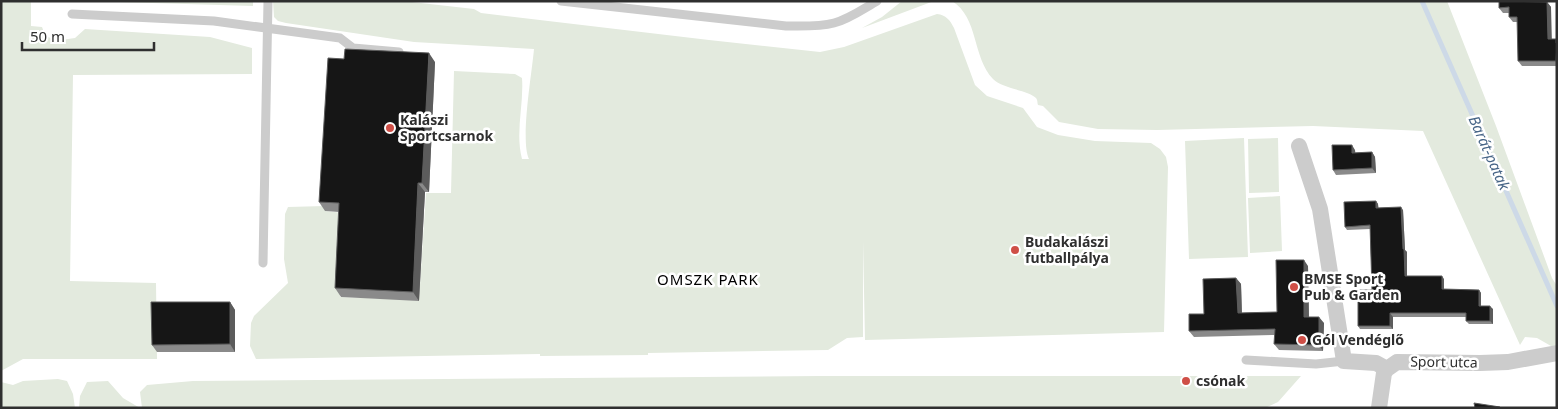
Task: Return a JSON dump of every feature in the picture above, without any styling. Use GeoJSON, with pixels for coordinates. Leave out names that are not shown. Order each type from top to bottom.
{"type":"FeatureCollection","features":[{"type":"Feature","properties":{"kind":"street"},"geometry":{"type":"LineString","coordinates":[[1299,146],[1320,209],[1344,361]]}},
{"type":"Feature","properties":{"kind":"street","name":"Sport utca"},"geometry":{"type":"LineString","coordinates":[[1344,361],[1376,363],[1387,368],[1397,362],[1499,362],[1557,353]]}},
{"type":"Feature","properties":{"kind":"street"},"geometry":{"type":"LineString","coordinates":[[1379,408],[1384,373],[1387,368]]}},
{"type":"Feature","properties":{"kind":"lane"},"geometry":{"type":"LineString","coordinates":[[263,263],[268,1]]}},
{"type":"Feature","properties":{"kind":"lane"},"geometry":{"type":"LineString","coordinates":[[561,1],[786,26],[814,26],[834,23],[851,16],[877,1]]}},
{"type":"Feature","properties":{"kind":"lane"},"geometry":{"type":"LineString","coordinates":[[72,14],[214,21],[267,27],[340,38],[354,48],[410,53]]}},
{"type":"Feature","properties":{"kind":"lane"},"geometry":{"type":"LineString","coordinates":[[1246,360],[1316,364],[1344,361]]}},
{"type":"Feature","properties":{"kind":"shaded area"},"geometry":{"type":"Polygon","coordinates":[[[1,1],[31,1],[31,26],[42,27],[45,35],[52,39],[75,38],[85,29],[210,37],[252,48],[252,74],[73,75],[70,281],[156,283],[157,359],[23,359],[1,371],[1,1]]]}},
{"type":"Feature","properties":{"kind":"shaded area"},"geometry":{"type":"Polygon","coordinates":[[[85,1],[253,1],[253,6],[85,1]]]}},
{"type":"Feature","properties":{"kind":"shaded area"},"geometry":{"type":"Polygon","coordinates":[[[273,1],[403,1],[474,9],[481,13],[820,52],[844,47],[937,14],[943,15],[954,28],[975,85],[987,96],[1023,108],[1037,127],[1058,135],[1095,141],[1151,143],[1160,149],[1166,157],[1168,167],[1164,332],[865,340],[863,241],[863,337],[847,338],[828,350],[648,353],[648,355],[540,356],[540,354],[256,359],[250,346],[251,323],[254,316],[288,283],[284,259],[285,214],[288,207],[325,206],[325,211],[344,213],[340,297],[419,300],[426,193],[451,193],[454,71],[515,74],[522,78],[519,139],[522,159],[529,159],[526,122],[534,49],[414,42],[286,23],[278,21],[274,17],[273,1]]]}},
{"type":"Feature","properties":{"kind":"shaded area"},"geometry":{"type":"Polygon","coordinates":[[[902,1],[934,1],[862,28],[882,17],[902,1]]]}},
{"type":"Feature","properties":{"kind":"shaded area"},"geometry":{"type":"Polygon","coordinates":[[[952,1],[1447,1],[1496,126],[1552,278],[1557,286],[1557,346],[1551,346],[1537,338],[1525,337],[1520,345],[1423,131],[1313,126],[1157,130],[1098,129],[1059,122],[1043,106],[1038,105],[1037,99],[1032,95],[1003,85],[993,79],[986,70],[967,17],[961,8],[952,1]]]}},
{"type":"Feature","properties":{"kind":"shaded area"},"geometry":{"type":"Polygon","coordinates":[[[1244,138],[1248,257],[1189,259],[1185,141],[1244,138]]]}},
{"type":"Feature","properties":{"kind":"shaded area"},"geometry":{"type":"Polygon","coordinates":[[[1278,138],[1279,192],[1249,193],[1248,139],[1278,138]]]}},
{"type":"Feature","properties":{"kind":"shaded area"},"geometry":{"type":"Polygon","coordinates":[[[1280,196],[1282,251],[1250,253],[1248,198],[1280,196]]]}},
{"type":"Feature","properties":{"kind":"shaded area"},"geometry":{"type":"Polygon","coordinates":[[[820,376],[1301,376],[1278,402],[1265,408],[142,408],[140,392],[147,385],[193,381],[820,376]]]}},
{"type":"Feature","properties":{"kind":"shaded area"},"geometry":{"type":"Polygon","coordinates":[[[58,379],[67,381],[73,394],[75,408],[1,408],[1,382],[13,385],[23,381],[58,379]]]}},
{"type":"Feature","properties":{"kind":"shaded area"},"geometry":{"type":"Polygon","coordinates":[[[108,381],[123,398],[140,408],[79,408],[80,396],[87,382],[108,381]]]}},
{"type":"Feature","properties":{"kind":"building"},"geometry":{"type":"Polygon","coordinates":[[[1499,1],[1547,2],[1548,39],[1556,39],[1556,61],[1518,61],[1517,17],[1509,17],[1509,7],[1499,8],[1499,1]]]}},
{"type":"Feature","properties":{"kind":"building"},"geometry":{"type":"Polygon","coordinates":[[[345,49],[429,53],[422,183],[418,183],[413,292],[335,288],[339,203],[319,202],[328,58],[344,59],[345,49]]]}},
{"type":"Feature","properties":{"kind":"building"},"geometry":{"type":"Polygon","coordinates":[[[1332,145],[1352,145],[1352,153],[1372,152],[1372,168],[1333,170],[1332,145]]]}},
{"type":"Feature","properties":{"kind":"building"},"geometry":{"type":"Polygon","coordinates":[[[1376,201],[1376,208],[1401,207],[1405,276],[1442,276],[1442,289],[1479,290],[1479,306],[1490,306],[1490,321],[1466,321],[1466,313],[1390,313],[1390,326],[1358,326],[1358,290],[1372,290],[1370,225],[1345,227],[1344,202],[1376,201]]]}},
{"type":"Feature","properties":{"kind":"building"},"geometry":{"type":"Polygon","coordinates":[[[1276,260],[1304,260],[1304,317],[1319,317],[1319,345],[1274,344],[1275,329],[1189,331],[1189,314],[1204,314],[1203,279],[1236,278],[1238,313],[1277,312],[1276,260]]]}},
{"type":"Feature","properties":{"kind":"building"},"geometry":{"type":"Polygon","coordinates":[[[151,302],[230,302],[230,344],[152,345],[151,302]]]}},
{"type":"Feature","properties":{"kind":"building"},"geometry":{"type":"Polygon","coordinates":[[[1474,403],[1500,407],[1500,408],[1475,408],[1474,403]]]}},
{"type":"Feature","properties":{"kind":"waterway","name":"Barát-patak"},"geometry":{"type":"LineString","coordinates":[[1422,1],[1557,306]]}},
{"type":"Feature","properties":{"kind":"place","name":"Kalászi Sportcsarnok"},"geometry":{"type":"Point","coordinates":[390,128]}},
{"type":"Feature","properties":{"kind":"place","name":"Budakalászi futballpálya"},"geometry":{"type":"Point","coordinates":[1015,250]}},
{"type":"Feature","properties":{"kind":"place","name":"BMSE Sport Pub & Garden"},"geometry":{"type":"Point","coordinates":[1294,287]}},
{"type":"Feature","properties":{"kind":"place","name":"Gól Vendéglő"},"geometry":{"type":"Point","coordinates":[1302,340]}},
{"type":"Feature","properties":{"kind":"place","name":"csónak"},"geometry":{"type":"Point","coordinates":[1186,381]}},
{"type":"Feature","properties":{"kind":"district","name":"OMSZK PARK"},"geometry":{"type":"Point","coordinates":[708,280]}}]}
